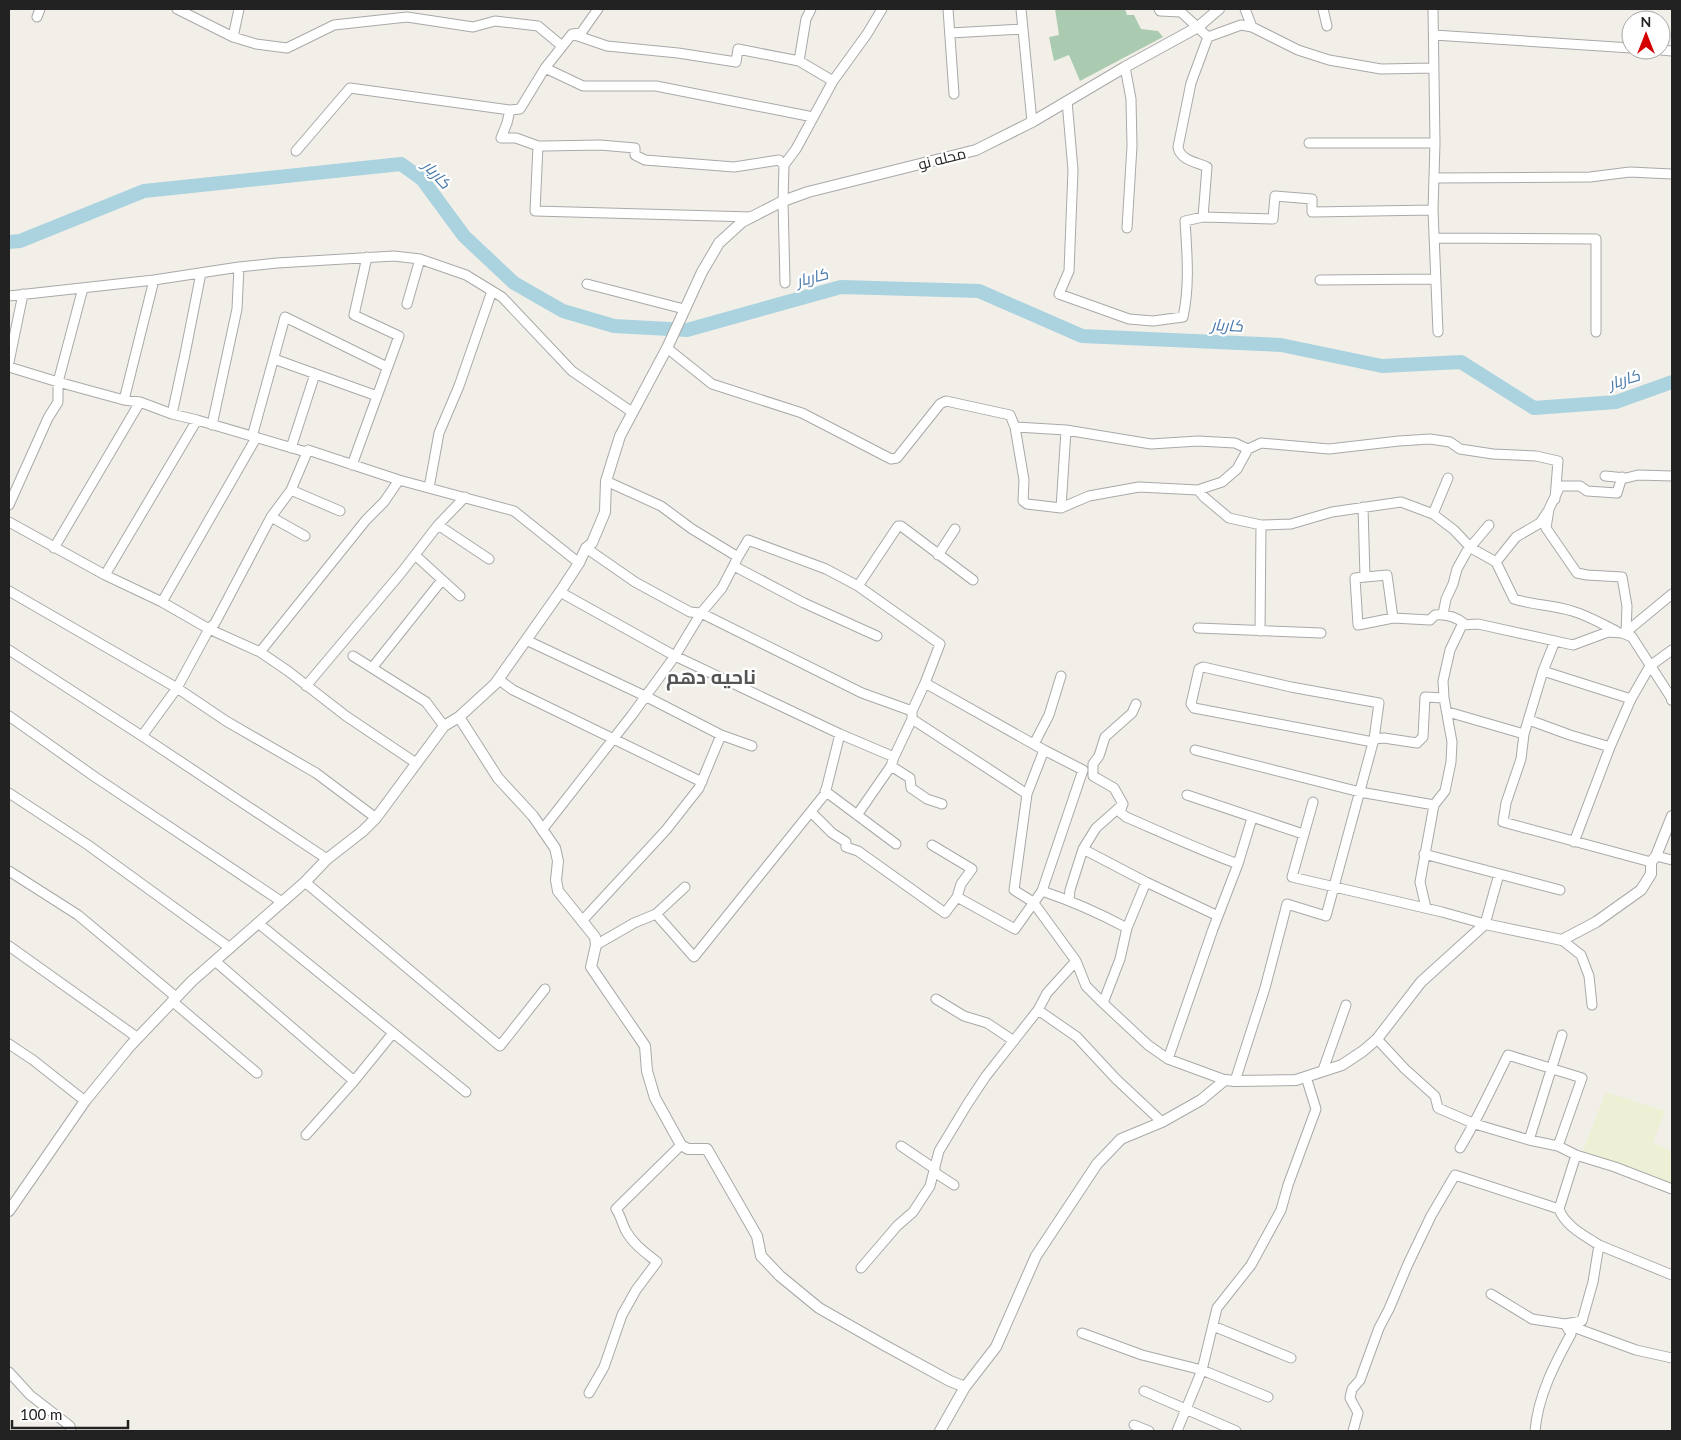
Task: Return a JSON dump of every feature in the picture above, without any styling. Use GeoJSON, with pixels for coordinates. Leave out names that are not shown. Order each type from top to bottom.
{"type":"FeatureCollection","features":[{"type":"Feature","properties":{"kind":"street"},"geometry":{"type":"LineString","coordinates":[[177,9],[233,36],[256,44],[287,48],[334,25],[407,17],[473,27],[495,21],[538,26],[562,46]]}},
{"type":"Feature","properties":{"kind":"street"},"geometry":{"type":"LineString","coordinates":[[233,36],[239,9]]}},
{"type":"Feature","properties":{"kind":"street"},"geometry":{"type":"LineString","coordinates":[[296,151],[350,88],[510,110],[520,109],[545,68],[562,46],[572,34],[581,33],[598,9]]}},
{"type":"Feature","properties":{"kind":"street"},"geometry":{"type":"LineString","coordinates":[[799,61],[806,19],[811,9]]}},
{"type":"Feature","properties":{"kind":"street"},"geometry":{"type":"LineString","coordinates":[[785,283],[782,201],[784,165],[796,149],[833,81],[867,34],[882,9]]}},
{"type":"Feature","properties":{"kind":"street"},"geometry":{"type":"LineString","coordinates":[[948,9],[954,94]]}},
{"type":"Feature","properties":{"kind":"street"},"geometry":{"type":"LineString","coordinates":[[1021,9],[1032,122]]}},
{"type":"Feature","properties":{"kind":"street"},"geometry":{"type":"LineString","coordinates":[[1160,9],[1160,11],[1181,12],[1208,37]]}},
{"type":"Feature","properties":{"kind":"street","name":"محله نو"},"geometry":{"type":"LineString","coordinates":[[9,1211],[85,1101],[138,1038],[174,999],[215,961],[305,882],[327,859],[363,831],[376,818],[444,726],[495,684],[560,592],[579,563],[586,548],[592,543],[605,512],[606,481],[620,436],[668,346],[702,272],[719,243],[742,222],[782,201],[808,192],[976,150],[1032,122],[1124,67],[1198,27],[1218,9]]}},
{"type":"Feature","properties":{"kind":"street"},"geometry":{"type":"LineString","coordinates":[[1245,9],[1252,27]]}},
{"type":"Feature","properties":{"kind":"street"},"geometry":{"type":"LineString","coordinates":[[1323,9],[1328,26]]}},
{"type":"Feature","properties":{"kind":"street"},"geometry":{"type":"LineString","coordinates":[[1434,9],[1433,210],[1438,332]]}},
{"type":"Feature","properties":{"kind":"street"},"geometry":{"type":"LineString","coordinates":[[1208,37],[1241,25],[1252,27],[1298,50],[1329,60],[1382,69],[1434,68]]}},
{"type":"Feature","properties":{"kind":"street"},"geometry":{"type":"LineString","coordinates":[[950,33],[1023,29]]}},
{"type":"Feature","properties":{"kind":"street"},"geometry":{"type":"LineString","coordinates":[[572,34],[607,46],[678,53],[736,62],[738,49],[799,61],[833,81]]}},
{"type":"Feature","properties":{"kind":"street"},"geometry":{"type":"LineString","coordinates":[[1434,35],[1621,47]]}},
{"type":"Feature","properties":{"kind":"street"},"geometry":{"type":"LineString","coordinates":[[1203,217],[1207,166],[1182,157],[1178,147],[1192,83],[1208,37]]}},
{"type":"Feature","properties":{"kind":"street"},"geometry":{"type":"LineString","coordinates":[[1124,67],[1131,99],[1132,146],[1127,228]]}},
{"type":"Feature","properties":{"kind":"street"},"geometry":{"type":"LineString","coordinates":[[545,68],[583,86],[656,86],[813,117]]}},
{"type":"Feature","properties":{"kind":"street"},"geometry":{"type":"LineString","coordinates":[[1067,102],[1073,170],[1069,271],[1058,294],[1129,319],[1152,321],[1183,317],[1188,269],[1185,221],[1203,217],[1272,219],[1275,196],[1312,199],[1312,212],[1433,210]]}},
{"type":"Feature","properties":{"kind":"street"},"geometry":{"type":"LineString","coordinates":[[510,110],[501,138],[516,138],[538,146],[600,145],[636,148],[636,155],[645,160],[689,164],[734,167],[779,160],[784,165]]}},
{"type":"Feature","properties":{"kind":"street"},"geometry":{"type":"LineString","coordinates":[[1309,143],[1434,143]]}},
{"type":"Feature","properties":{"kind":"street"},"geometry":{"type":"LineString","coordinates":[[538,146],[535,211],[752,217]]}},
{"type":"Feature","properties":{"kind":"street"},"geometry":{"type":"LineString","coordinates":[[1434,178],[1590,177],[1630,172],[1672,174]]}},
{"type":"Feature","properties":{"kind":"street"},"geometry":{"type":"LineString","coordinates":[[1434,238],[1596,239],[1596,332]]}},
{"type":"Feature","properties":{"kind":"street"},"geometry":{"type":"LineString","coordinates":[[9,296],[154,280],[239,267],[367,257],[394,256],[420,259],[466,276],[502,297],[572,371],[632,412]]}},
{"type":"Feature","properties":{"kind":"street"},"geometry":{"type":"LineString","coordinates":[[352,465],[399,336],[354,315],[367,257]]}},
{"type":"Feature","properties":{"kind":"street"},"geometry":{"type":"LineString","coordinates":[[407,304],[420,259]]}},
{"type":"Feature","properties":{"kind":"street"},"geometry":{"type":"LineString","coordinates":[[212,425],[237,309],[239,267]]}},
{"type":"Feature","properties":{"kind":"street"},"geometry":{"type":"LineString","coordinates":[[172,414],[200,273]]}},
{"type":"Feature","properties":{"kind":"street"},"geometry":{"type":"LineString","coordinates":[[1320,280],[1436,279]]}},
{"type":"Feature","properties":{"kind":"street"},"geometry":{"type":"LineString","coordinates":[[124,400],[154,280]]}},
{"type":"Feature","properties":{"kind":"street"},"geometry":{"type":"LineString","coordinates":[[587,284],[684,309]]}},
{"type":"Feature","properties":{"kind":"street"},"geometry":{"type":"LineString","coordinates":[[9,505],[48,418],[58,402],[58,382],[82,288]]}},
{"type":"Feature","properties":{"kind":"street"},"geometry":{"type":"LineString","coordinates":[[429,488],[439,433],[492,291]]}},
{"type":"Feature","properties":{"kind":"street"},"geometry":{"type":"LineString","coordinates":[[9,362],[23,294]]}},
{"type":"Feature","properties":{"kind":"street"},"geometry":{"type":"LineString","coordinates":[[162,602],[254,438],[285,317],[387,367]]}},
{"type":"Feature","properties":{"kind":"street"},"geometry":{"type":"LineString","coordinates":[[668,346],[712,384],[802,414],[891,459],[897,458],[940,404],[946,401],[1010,415],[1015,426],[1024,480],[1023,501],[1026,504],[1061,508],[1089,496],[1139,487],[1198,490],[1222,482],[1237,470],[1248,449],[1261,443],[1329,448],[1430,439],[1450,442],[1460,449],[1493,454],[1536,456],[1558,461],[1555,499]]}},
{"type":"Feature","properties":{"kind":"street"},"geometry":{"type":"LineString","coordinates":[[274,359],[377,396]]}},
{"type":"Feature","properties":{"kind":"street"},"geometry":{"type":"LineString","coordinates":[[9,367],[124,400],[140,402],[172,414],[254,438],[306,452],[308,450],[398,480],[514,511],[579,563]]}},
{"type":"Feature","properties":{"kind":"street"},"geometry":{"type":"LineString","coordinates":[[291,448],[315,374]]}},
{"type":"Feature","properties":{"kind":"street"},"geometry":{"type":"LineString","coordinates":[[54,548],[140,402]]}},
{"type":"Feature","properties":{"kind":"street"},"geometry":{"type":"LineString","coordinates":[[105,575],[197,420]]}},
{"type":"Feature","properties":{"kind":"street"},"geometry":{"type":"LineString","coordinates":[[1015,426],[1066,430],[1151,444],[1198,441],[1235,443],[1248,449]]}},
{"type":"Feature","properties":{"kind":"street"},"geometry":{"type":"LineString","coordinates":[[1061,508],[1066,430]]}},
{"type":"Feature","properties":{"kind":"street"},"geometry":{"type":"LineString","coordinates":[[142,736],[176,688],[209,629],[215,623],[272,518],[291,490],[308,450]]}},
{"type":"Feature","properties":{"kind":"street"},"geometry":{"type":"LineString","coordinates":[[1604,476],[1626,478],[1638,475],[1672,476]]}},
{"type":"Feature","properties":{"kind":"street"},"geometry":{"type":"LineString","coordinates":[[1496,562],[1516,537],[1540,523],[1555,499],[1560,486],[1580,486],[1587,491],[1617,493],[1622,477]]}},
{"type":"Feature","properties":{"kind":"street"},"geometry":{"type":"LineString","coordinates":[[1433,514],[1448,478]]}},
{"type":"Feature","properties":{"kind":"street"},"geometry":{"type":"LineString","coordinates":[[260,652],[366,520],[384,502],[398,480]]}},
{"type":"Feature","properties":{"kind":"street"},"geometry":{"type":"LineString","coordinates":[[606,481],[662,506],[692,529],[738,557]]}},
{"type":"Feature","properties":{"kind":"street"},"geometry":{"type":"LineString","coordinates":[[291,490],[340,511]]}},
{"type":"Feature","properties":{"kind":"street"},"geometry":{"type":"LineString","coordinates":[[1198,490],[1229,518],[1261,525],[1291,524],[1319,514],[1401,502],[1433,514],[1454,530],[1471,548],[1496,562],[1514,599],[1529,603],[1547,604],[1574,611],[1627,634],[1672,699]]}},
{"type":"Feature","properties":{"kind":"street"},"geometry":{"type":"LineString","coordinates":[[306,686],[415,556],[438,525],[465,497]]}},
{"type":"Feature","properties":{"kind":"street"},"geometry":{"type":"LineString","coordinates":[[1363,507],[1365,577]]}},
{"type":"Feature","properties":{"kind":"street"},"geometry":{"type":"LineString","coordinates":[[1549,509],[1546,528],[1577,573],[1622,577],[1627,606],[1627,634]]}},
{"type":"Feature","properties":{"kind":"street"},"geometry":{"type":"LineString","coordinates":[[272,518],[305,536]]}},
{"type":"Feature","properties":{"kind":"street"},"geometry":{"type":"LineString","coordinates":[[9,522],[54,548],[162,602],[209,629],[260,652],[346,716],[416,763]]}},
{"type":"Feature","properties":{"kind":"street"},"geometry":{"type":"LineString","coordinates":[[438,525],[489,559]]}},
{"type":"Feature","properties":{"kind":"street"},"geometry":{"type":"LineString","coordinates":[[1260,631],[1261,525]]}},
{"type":"Feature","properties":{"kind":"street"},"geometry":{"type":"LineString","coordinates":[[858,586],[898,526],[904,527],[973,580]]}},
{"type":"Feature","properties":{"kind":"street"},"geometry":{"type":"LineString","coordinates":[[1443,614],[1446,599],[1457,569],[1467,551],[1489,526]]}},
{"type":"Feature","properties":{"kind":"street"},"geometry":{"type":"LineString","coordinates":[[938,555],[955,529]]}},
{"type":"Feature","properties":{"kind":"street"},"geometry":{"type":"LineString","coordinates":[[542,830],[675,656],[702,613],[722,588],[748,540],[826,569],[858,586],[940,644],[893,762],[857,815]]}},
{"type":"Feature","properties":{"kind":"street"},"geometry":{"type":"LineString","coordinates":[[586,548],[635,582],[690,612],[702,613],[862,693],[912,715],[1027,794]]}},
{"type":"Feature","properties":{"kind":"street"},"geometry":{"type":"LineString","coordinates":[[415,556],[460,596]]}},
{"type":"Feature","properties":{"kind":"street"},"geometry":{"type":"LineString","coordinates":[[734,566],[804,603],[877,636]]}},
{"type":"Feature","properties":{"kind":"street"},"geometry":{"type":"LineString","coordinates":[[1393,618],[1387,574],[1355,578],[1358,625],[1393,618],[1430,620],[1435,615],[1443,614],[1458,619],[1465,624],[1478,624],[1573,645],[1608,632],[1627,634],[1672,594]]}},
{"type":"Feature","properties":{"kind":"street"},"geometry":{"type":"LineString","coordinates":[[372,668],[442,580]]}},
{"type":"Feature","properties":{"kind":"street"},"geometry":{"type":"LineString","coordinates":[[9,591],[176,688],[226,721],[316,773],[376,818]]}},
{"type":"Feature","properties":{"kind":"street"},"geometry":{"type":"LineString","coordinates":[[560,592],[675,656],[840,734],[893,762],[910,778],[911,788],[927,799],[942,804]]}},
{"type":"Feature","properties":{"kind":"street"},"geometry":{"type":"LineString","coordinates":[[1426,908],[1420,882],[1424,854],[1434,805],[1445,791],[1451,762],[1452,742],[1443,681],[1450,650],[1462,625],[1465,624]]}},
{"type":"Feature","properties":{"kind":"street"},"geometry":{"type":"LineString","coordinates":[[1198,628],[1321,633]]}},
{"type":"Feature","properties":{"kind":"street"},"geometry":{"type":"LineString","coordinates":[[526,640],[645,696],[721,735],[752,746]]}},
{"type":"Feature","properties":{"kind":"street"},"geometry":{"type":"LineString","coordinates":[[1554,641],[1524,734],[1521,759],[1506,804],[1503,822],[1574,842],[1654,859],[1672,860]]}},
{"type":"Feature","properties":{"kind":"street"},"geometry":{"type":"LineString","coordinates":[[9,650],[327,859]]}},
{"type":"Feature","properties":{"kind":"street"},"geometry":{"type":"LineString","coordinates":[[1574,842],[1610,747],[1631,699],[1650,666],[1672,650]]}},
{"type":"Feature","properties":{"kind":"street"},"geometry":{"type":"LineString","coordinates":[[353,656],[426,702],[444,726]]}},
{"type":"Feature","properties":{"kind":"street"},"geometry":{"type":"LineString","coordinates":[[944,1430],[966,1388],[996,1347],[1036,1256],[1097,1164],[1121,1140],[1162,1122],[1201,1100],[1230,1080],[1265,988],[1287,904],[1326,916],[1373,741],[1379,702],[1291,687],[1203,667],[1199,669],[1191,704],[1194,708],[1373,741],[1384,738],[1417,743],[1423,737],[1425,697],[1444,698]]}},
{"type":"Feature","properties":{"kind":"street"},"geometry":{"type":"LineString","coordinates":[[1543,671],[1631,699]]}},
{"type":"Feature","properties":{"kind":"street"},"geometry":{"type":"LineString","coordinates":[[1034,744],[1048,715],[1061,676]]}},
{"type":"Feature","properties":{"kind":"street"},"geometry":{"type":"LineString","coordinates":[[498,679],[512,690],[702,782]]}},
{"type":"Feature","properties":{"kind":"street"},"geometry":{"type":"LineString","coordinates":[[925,683],[1083,770],[1042,891],[1014,929],[958,898]]}},
{"type":"Feature","properties":{"kind":"street"},"geometry":{"type":"LineString","coordinates":[[1136,704],[1132,713],[1105,737],[1093,764],[1093,776],[1114,788],[1123,804],[1120,812],[1126,817],[1179,839],[1189,846],[1238,864]]}},
{"type":"Feature","properties":{"kind":"street"},"geometry":{"type":"LineString","coordinates":[[1448,712],[1524,734]]}},
{"type":"Feature","properties":{"kind":"street"},"geometry":{"type":"LineString","coordinates":[[9,716],[95,777],[282,902]]}},
{"type":"Feature","properties":{"kind":"street"},"geometry":{"type":"LineString","coordinates":[[458,716],[498,778],[533,816],[555,848],[558,861],[556,880],[558,891],[595,936],[596,945],[591,967],[645,1046],[646,1071],[655,1098],[681,1145],[688,1149],[707,1149],[754,1230],[761,1256],[780,1276],[819,1308],[900,1354],[966,1388]]}},
{"type":"Feature","properties":{"kind":"street"},"geometry":{"type":"LineString","coordinates":[[1529,720],[1610,747]]}},
{"type":"Feature","properties":{"kind":"street"},"geometry":{"type":"LineString","coordinates":[[656,914],[694,957],[825,794],[840,734]]}},
{"type":"Feature","properties":{"kind":"street"},"geometry":{"type":"LineString","coordinates":[[582,921],[666,830],[699,788],[721,735]]}},
{"type":"Feature","properties":{"kind":"street"},"geometry":{"type":"LineString","coordinates":[[1044,750],[1027,794],[1014,890],[1033,902],[1076,961],[1086,986],[1148,1045],[1168,1059],[1230,1080],[1296,1080],[1342,1065],[1363,1051],[1376,1039],[1421,982],[1485,924],[1499,874]]}},
{"type":"Feature","properties":{"kind":"street"},"geometry":{"type":"LineString","coordinates":[[1195,750],[1360,792],[1434,805]]}},
{"type":"Feature","properties":{"kind":"street"},"geometry":{"type":"LineString","coordinates":[[825,791],[896,844]]}},
{"type":"Feature","properties":{"kind":"street"},"geometry":{"type":"LineString","coordinates":[[9,793],[88,845],[230,948]]}},
{"type":"Feature","properties":{"kind":"street"},"geometry":{"type":"LineString","coordinates":[[1187,795],[1303,834]]}},
{"type":"Feature","properties":{"kind":"street"},"geometry":{"type":"LineString","coordinates":[[1313,802],[1292,877],[1426,908],[1485,924],[1562,940],[1581,955],[1589,976],[1592,1005]]}},
{"type":"Feature","properties":{"kind":"street"},"geometry":{"type":"LineString","coordinates":[[1069,900],[1083,849],[1096,828],[1123,804]]}},
{"type":"Feature","properties":{"kind":"street"},"geometry":{"type":"LineString","coordinates":[[811,812],[832,833],[846,842],[846,847],[858,851],[945,913],[958,898],[960,884],[972,869],[932,845]]}},
{"type":"Feature","properties":{"kind":"street"},"geometry":{"type":"LineString","coordinates":[[1562,940],[1596,922],[1641,890],[1651,874],[1654,859],[1672,816]]}},
{"type":"Feature","properties":{"kind":"street"},"geometry":{"type":"LineString","coordinates":[[1168,1059],[1238,864],[1252,818]]}},
{"type":"Feature","properties":{"kind":"street"},"geometry":{"type":"LineString","coordinates":[[1083,849],[1146,882],[1218,916]]}},
{"type":"Feature","properties":{"kind":"street"},"geometry":{"type":"LineString","coordinates":[[1424,854],[1560,890]]}},
{"type":"Feature","properties":{"kind":"street"},"geometry":{"type":"LineString","coordinates":[[9,871],[78,915],[257,1073]]}},
{"type":"Feature","properties":{"kind":"street"},"geometry":{"type":"LineString","coordinates":[[305,882],[500,1046],[545,990]]}},
{"type":"Feature","properties":{"kind":"street"},"geometry":{"type":"LineString","coordinates":[[1103,1003],[1120,959],[1127,928],[1146,882]]}},
{"type":"Feature","properties":{"kind":"street"},"geometry":{"type":"LineString","coordinates":[[596,945],[634,923],[656,914],[685,887]]}},
{"type":"Feature","properties":{"kind":"street"},"geometry":{"type":"LineString","coordinates":[[1042,891],[1069,900],[1127,928]]}},
{"type":"Feature","properties":{"kind":"street"},"geometry":{"type":"LineString","coordinates":[[258,923],[466,1092]]}},
{"type":"Feature","properties":{"kind":"street"},"geometry":{"type":"LineString","coordinates":[[9,946],[138,1038]]}},
{"type":"Feature","properties":{"kind":"street"},"geometry":{"type":"LineString","coordinates":[[215,961],[354,1081]]}},
{"type":"Feature","properties":{"kind":"street"},"geometry":{"type":"LineString","coordinates":[[861,1268],[897,1226],[914,1212],[930,1186],[939,1151],[968,1103],[986,1076],[1038,1010],[1047,993],[1076,961]]}},
{"type":"Feature","properties":{"kind":"street"},"geometry":{"type":"LineString","coordinates":[[936,999],[964,1016],[987,1023],[1014,1041]]}},
{"type":"Feature","properties":{"kind":"street"},"geometry":{"type":"LineString","coordinates":[[1323,1070],[1346,1005]]}},
{"type":"Feature","properties":{"kind":"street"},"geometry":{"type":"LineString","coordinates":[[1038,1010],[1077,1037],[1116,1079],[1162,1122]]}},
{"type":"Feature","properties":{"kind":"street"},"geometry":{"type":"LineString","coordinates":[[306,1135],[354,1081],[392,1032]]}},
{"type":"Feature","properties":{"kind":"street"},"geometry":{"type":"LineString","coordinates":[[1529,1140],[1562,1035]]}},
{"type":"Feature","properties":{"kind":"street"},"geometry":{"type":"LineString","coordinates":[[1376,1039],[1435,1096],[1438,1108],[1475,1124],[1529,1140],[1558,1146],[1576,1155],[1615,1166],[1672,1189]]}},
{"type":"Feature","properties":{"kind":"street"},"geometry":{"type":"LineString","coordinates":[[9,1044],[33,1060],[85,1101]]}},
{"type":"Feature","properties":{"kind":"street"},"geometry":{"type":"LineString","coordinates":[[1460,1148],[1475,1124],[1508,1055],[1582,1078],[1558,1146]]}},
{"type":"Feature","properties":{"kind":"street"},"geometry":{"type":"LineString","coordinates":[[1177,1431],[1202,1370],[1217,1308],[1251,1265],[1281,1210],[1288,1185],[1316,1109],[1306,1077]]}},
{"type":"Feature","properties":{"kind":"street"},"geometry":{"type":"LineString","coordinates":[[589,1393],[604,1367],[622,1315],[636,1290],[657,1262],[635,1244],[625,1230],[621,1216],[616,1209],[681,1145]]}},
{"type":"Feature","properties":{"kind":"street"},"geometry":{"type":"LineString","coordinates":[[901,1146],[954,1184]]}},
{"type":"Feature","properties":{"kind":"street"},"geometry":{"type":"LineString","coordinates":[[1576,1155],[1558,1209],[1561,1216],[1575,1229],[1599,1245],[1672,1276]]}},
{"type":"Feature","properties":{"kind":"street"},"geometry":{"type":"LineString","coordinates":[[1353,1431],[1358,1414],[1350,1398],[1352,1389],[1360,1380],[1379,1328],[1390,1309],[1408,1264],[1431,1216],[1454,1175],[1558,1209]]}},
{"type":"Feature","properties":{"kind":"street"},"geometry":{"type":"LineString","coordinates":[[1566,1324],[1582,1322],[1593,1282],[1599,1245]]}},
{"type":"Feature","properties":{"kind":"street"},"geometry":{"type":"LineString","coordinates":[[1491,1294],[1532,1318],[1566,1324],[1636,1350],[1672,1358]]}},
{"type":"Feature","properties":{"kind":"street"},"geometry":{"type":"LineString","coordinates":[[1535,1431],[1537,1413],[1551,1370],[1571,1334],[1566,1324]]}},
{"type":"Feature","properties":{"kind":"street"},"geometry":{"type":"LineString","coordinates":[[1213,1326],[1291,1358]]}},
{"type":"Feature","properties":{"kind":"street"},"geometry":{"type":"LineString","coordinates":[[1082,1333],[1142,1355],[1202,1370],[1268,1397]]}},
{"type":"Feature","properties":{"kind":"street"},"geometry":{"type":"LineString","coordinates":[[9,1372],[30,1396],[70,1426],[71,1431]]}},
{"type":"Feature","properties":{"kind":"street"},"geometry":{"type":"LineString","coordinates":[[1144,1392],[1236,1431]]}},
{"type":"Feature","properties":{"kind":"street"},"geometry":{"type":"LineString","coordinates":[[1134,1425],[1149,1431]]}},
{"type":"Feature","properties":{"kind":"green space"},"geometry":{"type":"Polygon","coordinates":[[[1055,9],[1125,9],[1127,15],[1134,15],[1141,29],[1158,31],[1163,37],[1080,81],[1069,55],[1054,61],[1049,37],[1059,35],[1055,9]]]}},
{"type":"Feature","properties":{"kind":"green space"},"geometry":{"type":"Polygon","coordinates":[[[1606,1092],[1665,1111],[1653,1143],[1672,1151],[1672,1186],[1610,1160],[1582,1153],[1606,1092]]]}},
{"type":"Feature","properties":{"kind":"waterway","name":"کاربار"},"geometry":{"type":"LineString","coordinates":[[9,242],[20,241],[144,191],[401,164],[422,179],[464,236],[514,283],[563,311],[614,326],[687,330],[841,287],[979,291],[1082,336],[1281,345],[1382,366],[1461,362],[1534,408],[1616,402],[1672,382]]}},
{"type":"Feature","properties":{"kind":"district","name":"ناحیه دهم"},"geometry":{"type":"Point","coordinates":[711,677]}}]}
